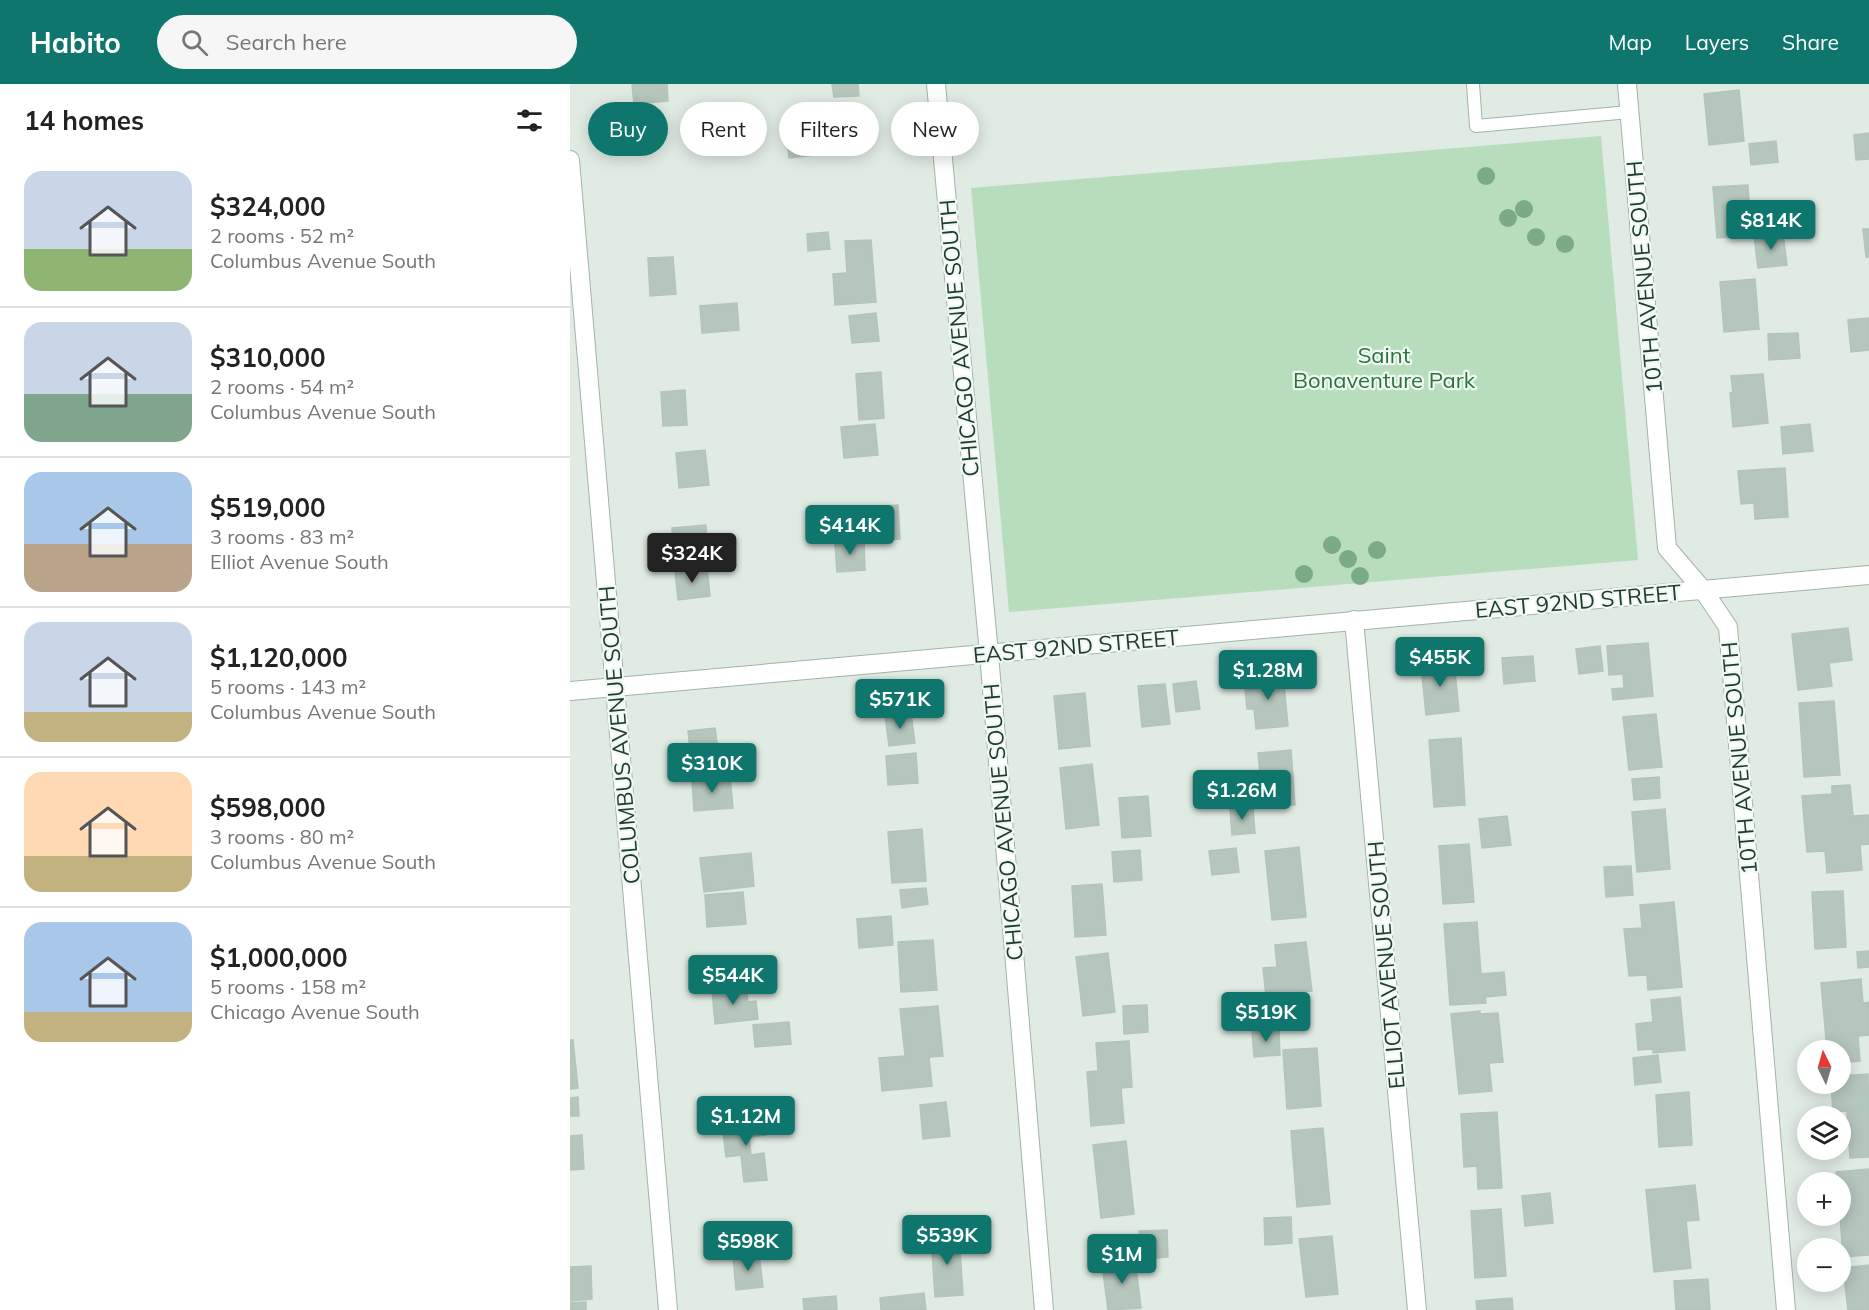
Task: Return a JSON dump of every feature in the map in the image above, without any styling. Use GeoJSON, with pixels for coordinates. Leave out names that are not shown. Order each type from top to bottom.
{"type":"FeatureCollection","features":[{"type":"Feature","properties":{"kind":"street","name":"CHICAGO AVENUE SOUTH"},"geometry":{"type":"LineString","coordinates":[[936,84],[989,654],[1044,1310]]}},
{"type":"Feature","properties":{"kind":"street","name":"10TH AVENUE SOUTH"},"geometry":{"type":"LineString","coordinates":[[1627,84],[1667,548],[1703,590],[1728,627],[1786,1310]]}},
{"type":"Feature","properties":{"kind":"street","name":"COLUMBUS AVENUE SOUTH"},"geometry":{"type":"LineString","coordinates":[[570,160],[668,1310]]}},
{"type":"Feature","properties":{"kind":"street","name":"EAST 92ND STREET"},"geometry":{"type":"LineString","coordinates":[[570,691],[1869,575]]}},
{"type":"Feature","properties":{"kind":"street","name":"ELLIOT AVENUE SOUTH"},"geometry":{"type":"LineString","coordinates":[[1354,620],[1417,1310]]}},
{"type":"Feature","properties":{"kind":"lane"},"geometry":{"type":"LineString","coordinates":[[1473,84],[1476,126],[1629,112]]}},
{"type":"Feature","properties":{"kind":"green space","name":"Saint Bonaventure Park"},"geometry":{"type":"Polygon","coordinates":[[[1601,136],[1638,560],[1009,612],[971,188],[1601,136]]]}},
{"type":"Feature","properties":{"kind":"building"},"geometry":{"type":"Polygon","coordinates":[[[632,84],[667,84],[668,101],[634,102],[632,84]]]}},
{"type":"Feature","properties":{"kind":"building"},"geometry":{"type":"Polygon","coordinates":[[[832,84],[858,84],[859,96],[834,97],[832,84]]]}},
{"type":"Feature","properties":{"kind":"building"},"geometry":{"type":"Polygon","coordinates":[[[1739,90],[1744,141],[1709,145],[1704,94],[1739,90]]]}},
{"type":"Feature","properties":{"kind":"building"},"geometry":{"type":"Polygon","coordinates":[[[1869,133],[1869,159],[1856,160],[1854,135],[1869,133]]]}},
{"type":"Feature","properties":{"kind":"building"},"geometry":{"type":"Polygon","coordinates":[[[1776,141],[1778,162],[1751,165],[1749,144],[1776,141]]]}},
{"type":"Feature","properties":{"kind":"building"},"geometry":{"type":"Polygon","coordinates":[[[1748,185],[1751,236],[1717,238],[1713,187],[1748,185]]]}},
{"type":"Feature","properties":{"kind":"building"},"geometry":{"type":"Polygon","coordinates":[[[1863,229],[1869,229],[1869,257],[1866,257],[1863,229]]]}},
{"type":"Feature","properties":{"kind":"building"},"geometry":{"type":"Polygon","coordinates":[[[828,232],[830,249],[808,251],[807,234],[828,232]]]}},
{"type":"Feature","properties":{"kind":"building"},"geometry":{"type":"Polygon","coordinates":[[[1783,233],[1787,265],[1758,268],[1754,236],[1783,233]]]}},
{"type":"Feature","properties":{"kind":"building"},"geometry":{"type":"Polygon","coordinates":[[[871,240],[876,302],[835,305],[833,274],[847,273],[845,241],[871,240]]]}},
{"type":"Feature","properties":{"kind":"building"},"geometry":{"type":"Polygon","coordinates":[[[673,257],[676,294],[650,296],[648,258],[673,257]]]}},
{"type":"Feature","properties":{"kind":"building"},"geometry":{"type":"Polygon","coordinates":[[[1755,279],[1759,329],[1724,332],[1720,282],[1755,279]]]}},
{"type":"Feature","properties":{"kind":"building"},"geometry":{"type":"Polygon","coordinates":[[[737,303],[739,330],[702,333],[700,306],[737,303]]]}},
{"type":"Feature","properties":{"kind":"building"},"geometry":{"type":"Polygon","coordinates":[[[876,313],[879,341],[852,343],[849,316],[876,313]]]}},
{"type":"Feature","properties":{"kind":"building"},"geometry":{"type":"Polygon","coordinates":[[[1869,318],[1869,350],[1851,352],[1848,320],[1869,318]]]}},
{"type":"Feature","properties":{"kind":"building"},"geometry":{"type":"Polygon","coordinates":[[[1798,333],[1800,358],[1769,360],[1768,334],[1798,333]]]}},
{"type":"Feature","properties":{"kind":"building"},"geometry":{"type":"Polygon","coordinates":[[[881,372],[884,418],[859,420],[856,374],[881,372]]]}},
{"type":"Feature","properties":{"kind":"building"},"geometry":{"type":"Polygon","coordinates":[[[1763,374],[1768,423],[1733,427],[1731,376],[1763,374]]]}},
{"type":"Feature","properties":{"kind":"building"},"geometry":{"type":"Polygon","coordinates":[[[685,390],[687,425],[663,426],[661,392],[685,390]]]}},
{"type":"Feature","properties":{"kind":"building"},"geometry":{"type":"Polygon","coordinates":[[[875,424],[878,455],[844,458],[841,427],[875,424]]]}},
{"type":"Feature","properties":{"kind":"building"},"geometry":{"type":"Polygon","coordinates":[[[1810,424],[1813,451],[1783,454],[1781,427],[1810,424]]]}},
{"type":"Feature","properties":{"kind":"building"},"geometry":{"type":"Polygon","coordinates":[[[705,450],[709,485],[679,488],[676,453],[705,450]]]}},
{"type":"Feature","properties":{"kind":"building"},"geometry":{"type":"Polygon","coordinates":[[[1785,468],[1788,517],[1755,519],[1754,503],[1741,504],[1738,471],[1785,468]]]}},
{"type":"Feature","properties":{"kind":"building"},"geometry":{"type":"Polygon","coordinates":[[[898,505],[900,539],[871,541],[868,507],[898,505]]]}},
{"type":"Feature","properties":{"kind":"building"},"geometry":{"type":"Polygon","coordinates":[[[706,525],[707,555],[673,557],[672,528],[706,525]]]}},
{"type":"Feature","properties":{"kind":"building"},"geometry":{"type":"Polygon","coordinates":[[[864,541],[865,570],[837,572],[835,543],[864,541]]]}},
{"type":"Feature","properties":{"kind":"building"},"geometry":{"type":"Polygon","coordinates":[[[707,567],[710,596],[678,600],[675,571],[707,567]]]}},
{"type":"Feature","properties":{"kind":"building"},"geometry":{"type":"Polygon","coordinates":[[[1848,628],[1852,660],[1829,663],[1832,686],[1798,690],[1792,634],[1848,628]]]}},
{"type":"Feature","properties":{"kind":"building"},"geometry":{"type":"Polygon","coordinates":[[[1648,643],[1653,696],[1613,700],[1612,689],[1624,688],[1623,674],[1609,675],[1607,646],[1648,643]]]}},
{"type":"Feature","properties":{"kind":"building"},"geometry":{"type":"Polygon","coordinates":[[[1600,646],[1603,671],[1579,674],[1576,649],[1600,646]]]}},
{"type":"Feature","properties":{"kind":"building"},"geometry":{"type":"Polygon","coordinates":[[[1533,656],[1535,681],[1504,684],[1502,658],[1533,656]]]}},
{"type":"Feature","properties":{"kind":"building"},"geometry":{"type":"Polygon","coordinates":[[[1454,661],[1459,711],[1426,715],[1421,665],[1454,661]]]}},
{"type":"Feature","properties":{"kind":"building"},"geometry":{"type":"Polygon","coordinates":[[[1283,673],[1288,726],[1256,729],[1254,709],[1247,709],[1245,688],[1253,687],[1251,676],[1283,673]]]}},
{"type":"Feature","properties":{"kind":"building"},"geometry":{"type":"Polygon","coordinates":[[[1196,681],[1200,709],[1176,712],[1173,684],[1196,681]]]}},
{"type":"Feature","properties":{"kind":"building"},"geometry":{"type":"Polygon","coordinates":[[[1165,684],[1170,724],[1142,727],[1138,686],[1165,684]]]}},
{"type":"Feature","properties":{"kind":"building"},"geometry":{"type":"Polygon","coordinates":[[[1085,693],[1090,746],[1059,749],[1054,696],[1085,693]]]}},
{"type":"Feature","properties":{"kind":"building"},"geometry":{"type":"Polygon","coordinates":[[[1834,701],[1840,775],[1804,777],[1799,703],[1834,701]]]}},
{"type":"Feature","properties":{"kind":"building"},"geometry":{"type":"Polygon","coordinates":[[[911,713],[915,743],[889,746],[885,716],[911,713]]]}},
{"type":"Feature","properties":{"kind":"building"},"geometry":{"type":"Polygon","coordinates":[[[1656,714],[1662,767],[1629,770],[1623,717],[1656,714]]]}},
{"type":"Feature","properties":{"kind":"building"},"geometry":{"type":"Polygon","coordinates":[[[715,728],[718,750],[729,748],[731,764],[692,768],[688,731],[715,728]]]}},
{"type":"Feature","properties":{"kind":"building"},"geometry":{"type":"Polygon","coordinates":[[[1461,738],[1465,805],[1434,807],[1429,740],[1461,738]]]}},
{"type":"Feature","properties":{"kind":"building"},"geometry":{"type":"Polygon","coordinates":[[[1291,750],[1295,805],[1263,807],[1258,753],[1291,750]]]}},
{"type":"Feature","properties":{"kind":"building"},"geometry":{"type":"Polygon","coordinates":[[[916,753],[918,783],[888,785],[886,756],[916,753]]]}},
{"type":"Feature","properties":{"kind":"building"},"geometry":{"type":"Polygon","coordinates":[[[1092,764],[1099,825],[1066,829],[1060,768],[1092,764]]]}},
{"type":"Feature","properties":{"kind":"building"},"geometry":{"type":"Polygon","coordinates":[[[730,777],[733,808],[694,811],[692,780],[730,777]]]}},
{"type":"Feature","properties":{"kind":"building"},"geometry":{"type":"Polygon","coordinates":[[[1659,777],[1660,798],[1634,800],[1632,779],[1659,777]]]}},
{"type":"Feature","properties":{"kind":"building"},"geometry":{"type":"Polygon","coordinates":[[[1850,785],[1853,816],[1869,815],[1869,844],[1860,845],[1862,870],[1827,873],[1825,851],[1807,852],[1802,796],[1832,794],[1832,786],[1850,785]]]}},
{"type":"Feature","properties":{"kind":"building"},"geometry":{"type":"Polygon","coordinates":[[[1148,796],[1151,836],[1122,838],[1119,798],[1148,796]]]}},
{"type":"Feature","properties":{"kind":"building"},"geometry":{"type":"Polygon","coordinates":[[[1253,807],[1255,833],[1232,835],[1230,808],[1253,807]]]}},
{"type":"Feature","properties":{"kind":"building"},"geometry":{"type":"Polygon","coordinates":[[[1665,809],[1670,869],[1637,872],[1632,812],[1665,809]]]}},
{"type":"Feature","properties":{"kind":"building"},"geometry":{"type":"Polygon","coordinates":[[[1507,816],[1511,845],[1482,848],[1479,819],[1507,816]]]}},
{"type":"Feature","properties":{"kind":"building"},"geometry":{"type":"Polygon","coordinates":[[[922,829],[926,881],[892,883],[888,832],[922,829]]]}},
{"type":"Feature","properties":{"kind":"building"},"geometry":{"type":"Polygon","coordinates":[[[1469,844],[1474,902],[1443,904],[1439,846],[1469,844]]]}},
{"type":"Feature","properties":{"kind":"building"},"geometry":{"type":"Polygon","coordinates":[[[1299,847],[1306,917],[1272,920],[1265,851],[1299,847]]]}},
{"type":"Feature","properties":{"kind":"building"},"geometry":{"type":"Polygon","coordinates":[[[1236,848],[1239,872],[1212,875],[1209,851],[1236,848]]]}},
{"type":"Feature","properties":{"kind":"building"},"geometry":{"type":"Polygon","coordinates":[[[1140,850],[1142,880],[1114,882],[1112,852],[1140,850]]]}},
{"type":"Feature","properties":{"kind":"building"},"geometry":{"type":"Polygon","coordinates":[[[751,853],[754,886],[704,892],[700,858],[751,853]]]}},
{"type":"Feature","properties":{"kind":"building"},"geometry":{"type":"Polygon","coordinates":[[[1631,866],[1633,895],[1606,897],[1604,867],[1631,866]]]}},
{"type":"Feature","properties":{"kind":"building"},"geometry":{"type":"Polygon","coordinates":[[[1102,884],[1106,935],[1075,937],[1072,886],[1102,884]]]}},
{"type":"Feature","properties":{"kind":"building"},"geometry":{"type":"Polygon","coordinates":[[[926,888],[928,904],[902,908],[900,890],[926,888]]]}},
{"type":"Feature","properties":{"kind":"building"},"geometry":{"type":"Polygon","coordinates":[[[1843,891],[1846,947],[1815,949],[1812,892],[1843,891]]]}},
{"type":"Feature","properties":{"kind":"building"},"geometry":{"type":"Polygon","coordinates":[[[743,892],[746,924],[707,927],[705,895],[743,892]]]}},
{"type":"Feature","properties":{"kind":"building"},"geometry":{"type":"Polygon","coordinates":[[[1674,902],[1682,987],[1648,990],[1647,975],[1629,976],[1624,929],[1642,928],[1640,905],[1674,902]]]}},
{"type":"Feature","properties":{"kind":"building"},"geometry":{"type":"Polygon","coordinates":[[[891,916],[893,945],[859,948],[857,919],[891,916]]]}},
{"type":"Feature","properties":{"kind":"building"},"geometry":{"type":"Polygon","coordinates":[[[1477,922],[1481,974],[1504,972],[1506,995],[1485,997],[1486,1003],[1450,1005],[1444,924],[1477,922]]]}},
{"type":"Feature","properties":{"kind":"building"},"geometry":{"type":"Polygon","coordinates":[[[933,940],[937,990],[901,992],[898,942],[933,940]]]}},
{"type":"Feature","properties":{"kind":"building"},"geometry":{"type":"Polygon","coordinates":[[[1306,942],[1312,991],[1266,996],[1263,968],[1277,967],[1275,945],[1306,942]]]}},
{"type":"Feature","properties":{"kind":"building"},"geometry":{"type":"Polygon","coordinates":[[[1869,951],[1869,967],[1858,968],[1857,952],[1869,951]]]}},
{"type":"Feature","properties":{"kind":"building"},"geometry":{"type":"Polygon","coordinates":[[[1108,953],[1115,1012],[1083,1016],[1076,957],[1108,953]]]}},
{"type":"Feature","properties":{"kind":"building"},"geometry":{"type":"Polygon","coordinates":[[[1861,979],[1863,1003],[1869,1002],[1869,1035],[1858,1036],[1860,1061],[1851,1062],[1851,1040],[1826,1040],[1821,983],[1861,979]]]}},
{"type":"Feature","properties":{"kind":"building"},"geometry":{"type":"Polygon","coordinates":[[[746,986],[748,1002],[756,1001],[758,1019],[715,1024],[712,990],[746,986]]]}},
{"type":"Feature","properties":{"kind":"building"},"geometry":{"type":"Polygon","coordinates":[[[1680,997],[1685,1050],[1653,1053],[1653,1049],[1638,1050],[1636,1024],[1653,1022],[1651,1000],[1680,997]]]}},
{"type":"Feature","properties":{"kind":"building"},"geometry":{"type":"Polygon","coordinates":[[[1147,1005],[1148,1032],[1124,1034],[1123,1006],[1147,1005]]]}},
{"type":"Feature","properties":{"kind":"building"},"geometry":{"type":"Polygon","coordinates":[[[938,1006],[943,1056],[929,1057],[932,1086],[882,1091],[879,1058],[905,1056],[900,1009],[938,1006]]]}},
{"type":"Feature","properties":{"kind":"building"},"geometry":{"type":"Polygon","coordinates":[[[1480,1011],[1480,1014],[1498,1013],[1503,1062],[1489,1063],[1492,1091],[1459,1094],[1451,1014],[1480,1011]]]}},
{"type":"Feature","properties":{"kind":"building"},"geometry":{"type":"Polygon","coordinates":[[[789,1022],[791,1044],[755,1047],[753,1025],[789,1022]]]}},
{"type":"Feature","properties":{"kind":"building"},"geometry":{"type":"Polygon","coordinates":[[[1279,1029],[1280,1055],[1254,1057],[1252,1031],[1279,1029]]]}},
{"type":"Feature","properties":{"kind":"building"},"geometry":{"type":"Polygon","coordinates":[[[570,1040],[573,1040],[578,1088],[570,1089],[570,1040]]]}},
{"type":"Feature","properties":{"kind":"building"},"geometry":{"type":"Polygon","coordinates":[[[1129,1041],[1132,1087],[1121,1088],[1124,1123],[1091,1126],[1087,1072],[1098,1071],[1096,1043],[1129,1041]]]}},
{"type":"Feature","properties":{"kind":"building"},"geometry":{"type":"Polygon","coordinates":[[[1317,1048],[1321,1106],[1287,1109],[1283,1050],[1317,1048]]]}},
{"type":"Feature","properties":{"kind":"building"},"geometry":{"type":"Polygon","coordinates":[[[1658,1055],[1661,1082],[1635,1085],[1633,1058],[1658,1055]]]}},
{"type":"Feature","properties":{"kind":"building"},"geometry":{"type":"Polygon","coordinates":[[[1868,1074],[1869,1157],[1851,1158],[1851,1106],[1833,1106],[1832,1094],[1851,1094],[1851,1075],[1868,1074]]]}},
{"type":"Feature","properties":{"kind":"building"},"geometry":{"type":"Polygon","coordinates":[[[1689,1092],[1692,1145],[1659,1147],[1656,1095],[1689,1092]]]}},
{"type":"Feature","properties":{"kind":"building"},"geometry":{"type":"Polygon","coordinates":[[[578,1097],[579,1116],[570,1116],[570,1098],[578,1097]]]}},
{"type":"Feature","properties":{"kind":"building"},"geometry":{"type":"Polygon","coordinates":[[[946,1102],[950,1136],[923,1139],[920,1105],[946,1102]]]}},
{"type":"Feature","properties":{"kind":"building"},"geometry":{"type":"Polygon","coordinates":[[[1497,1112],[1502,1188],[1478,1189],[1477,1166],[1464,1167],[1461,1114],[1497,1112]]]}},
{"type":"Feature","properties":{"kind":"building"},"geometry":{"type":"Polygon","coordinates":[[[764,1119],[766,1135],[749,1137],[751,1155],[764,1153],[767,1180],[744,1182],[741,1155],[726,1157],[722,1123],[764,1119]]]}},
{"type":"Feature","properties":{"kind":"building"},"geometry":{"type":"Polygon","coordinates":[[[1323,1128],[1330,1204],[1297,1207],[1291,1131],[1323,1128]]]}},
{"type":"Feature","properties":{"kind":"building"},"geometry":{"type":"Polygon","coordinates":[[[582,1135],[584,1169],[570,1170],[570,1136],[582,1135]]]}},
{"type":"Feature","properties":{"kind":"building"},"geometry":{"type":"Polygon","coordinates":[[[1126,1141],[1134,1214],[1101,1218],[1093,1145],[1126,1141]]]}},
{"type":"Feature","properties":{"kind":"building"},"geometry":{"type":"Polygon","coordinates":[[[1869,1169],[1869,1255],[1851,1256],[1851,1238],[1842,1238],[1841,1226],[1851,1226],[1851,1172],[1836,1172],[1869,1169]]]}},
{"type":"Feature","properties":{"kind":"building"},"geometry":{"type":"Polygon","coordinates":[[[1695,1185],[1699,1220],[1686,1221],[1691,1268],[1654,1272],[1646,1190],[1695,1185]]]}},
{"type":"Feature","properties":{"kind":"building"},"geometry":{"type":"Polygon","coordinates":[[[1550,1193],[1553,1223],[1525,1226],[1522,1196],[1550,1193]]]}},
{"type":"Feature","properties":{"kind":"building"},"geometry":{"type":"Polygon","coordinates":[[[1501,1209],[1506,1276],[1475,1278],[1471,1211],[1501,1209]]]}},
{"type":"Feature","properties":{"kind":"building"},"geometry":{"type":"Polygon","coordinates":[[[1291,1217],[1292,1243],[1265,1245],[1264,1218],[1291,1217]]]}},
{"type":"Feature","properties":{"kind":"building"},"geometry":{"type":"Polygon","coordinates":[[[1167,1230],[1168,1257],[1141,1259],[1139,1231],[1167,1230]]]}},
{"type":"Feature","properties":{"kind":"building"},"geometry":{"type":"Polygon","coordinates":[[[959,1235],[963,1295],[935,1297],[931,1236],[959,1235]]]}},
{"type":"Feature","properties":{"kind":"building"},"geometry":{"type":"Polygon","coordinates":[[[1332,1236],[1338,1294],[1306,1297],[1299,1239],[1332,1236]]]}},
{"type":"Feature","properties":{"kind":"building"},"geometry":{"type":"Polygon","coordinates":[[[759,1253],[763,1287],[736,1290],[733,1256],[759,1253]]]}},
{"type":"Feature","properties":{"kind":"building"},"geometry":{"type":"Polygon","coordinates":[[[1135,1259],[1141,1308],[1108,1310],[1102,1264],[1135,1259]]]}},
{"type":"Feature","properties":{"kind":"building"},"geometry":{"type":"Polygon","coordinates":[[[1869,1265],[1869,1310],[1848,1310],[1846,1292],[1851,1292],[1851,1267],[1869,1265]]]}},
{"type":"Feature","properties":{"kind":"building"},"geometry":{"type":"Polygon","coordinates":[[[591,1266],[592,1299],[570,1301],[570,1267],[591,1266]]]}},
{"type":"Feature","properties":{"kind":"building"},"geometry":{"type":"Polygon","coordinates":[[[1708,1279],[1710,1310],[1676,1310],[1674,1281],[1708,1279]]]}},
{"type":"Feature","properties":{"kind":"building"},"geometry":{"type":"Polygon","coordinates":[[[924,1293],[926,1310],[881,1310],[880,1298],[924,1293]]]}},
{"type":"Feature","properties":{"kind":"building"},"geometry":{"type":"Polygon","coordinates":[[[836,1296],[837,1310],[804,1310],[803,1299],[836,1296]]]}},
{"type":"Feature","properties":{"kind":"building"},"geometry":{"type":"Polygon","coordinates":[[[1512,1298],[1513,1310],[1477,1310],[1476,1301],[1512,1298]]]}},
{"type":"Feature","properties":{"kind":"building"},"geometry":{"type":"Polygon","coordinates":[[[586,1302],[586,1310],[570,1310],[570,1303],[586,1302]]]}}]}
